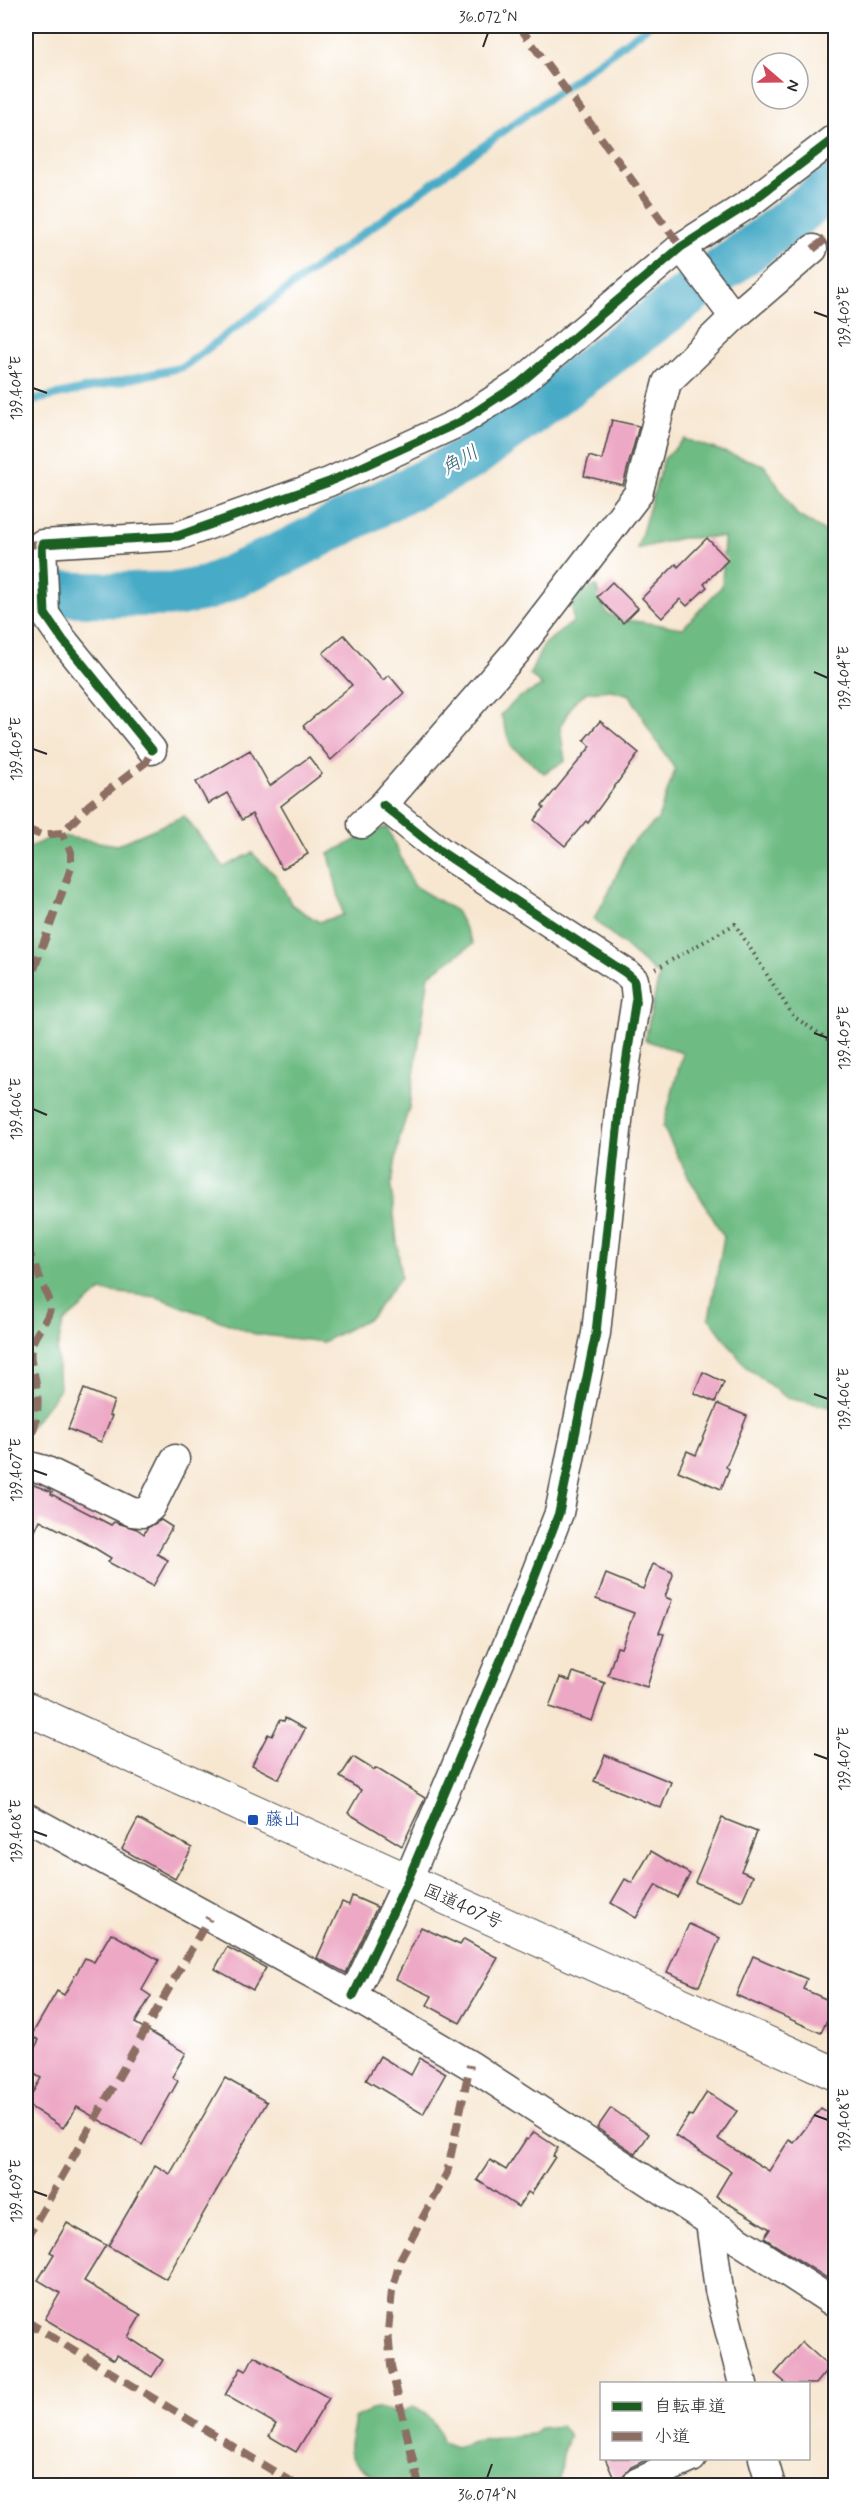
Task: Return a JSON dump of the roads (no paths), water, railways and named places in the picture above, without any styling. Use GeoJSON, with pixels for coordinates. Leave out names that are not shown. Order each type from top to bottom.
{"type":"FeatureCollection","features":[{"type":"Feature","properties":{"kind":"highway","name":"国道407号"},"geometry":{"type":"LineString","coordinates":[[26,1708],[836,2074]]}},
{"type":"Feature","properties":{"kind":"street"},"geometry":{"type":"LineString","coordinates":[[152,750],[63,640],[45,614],[42,544],[178,536],[329,482],[460,422],[520,383],[681,247],[747,205],[836,136]]}},
{"type":"Feature","properties":{"kind":"street"},"geometry":{"type":"LineString","coordinates":[[681,247],[734,317]]}},
{"type":"Feature","properties":{"kind":"street"},"geometry":{"type":"LineString","coordinates":[[362,824],[382,805],[517,651],[638,494],[667,382],[734,317],[813,249]]}},
{"type":"Feature","properties":{"kind":"street"},"geometry":{"type":"LineString","coordinates":[[353,1996],[407,1882],[516,1624],[558,1514],[596,1333],[620,1102],[636,998],[633,980],[626,973],[440,851],[382,805]]}},
{"type":"Feature","properties":{"kind":"street"},"geometry":{"type":"LineString","coordinates":[[26,1465],[45,1470],[132,1512],[143,1513],[151,1507],[175,1459]]}},
{"type":"Feature","properties":{"kind":"street"},"geometry":{"type":"LineString","coordinates":[[26,1817],[353,1996],[470,2065],[836,2304]]}},
{"type":"Feature","properties":{"kind":"street"},"geometry":{"type":"LineString","coordinates":[[710,2222],[719,2290],[742,2382]]}},
{"type":"Feature","properties":{"kind":"street"},"geometry":{"type":"LineString","coordinates":[[638,2482],[688,2460]]}},
{"type":"Feature","properties":{"kind":"street"},"geometry":{"type":"LineString","coordinates":[[764,2460],[771,2486]]}},
{"type":"Feature","properties":{"kind":"waterway"},"geometry":{"type":"LineString","coordinates":[[26,402],[183,367],[648,26]]}},
{"type":"Feature","properties":{"kind":"waterway","name":"角川"},"geometry":{"type":"LineString","coordinates":[[26,593],[178,594],[207,588],[286,552],[470,458],[836,185]]}},
{"type":"Feature","properties":{"kind":"place","name":"藤山"},"geometry":{"type":"Point","coordinates":[253,1820]}}]}
